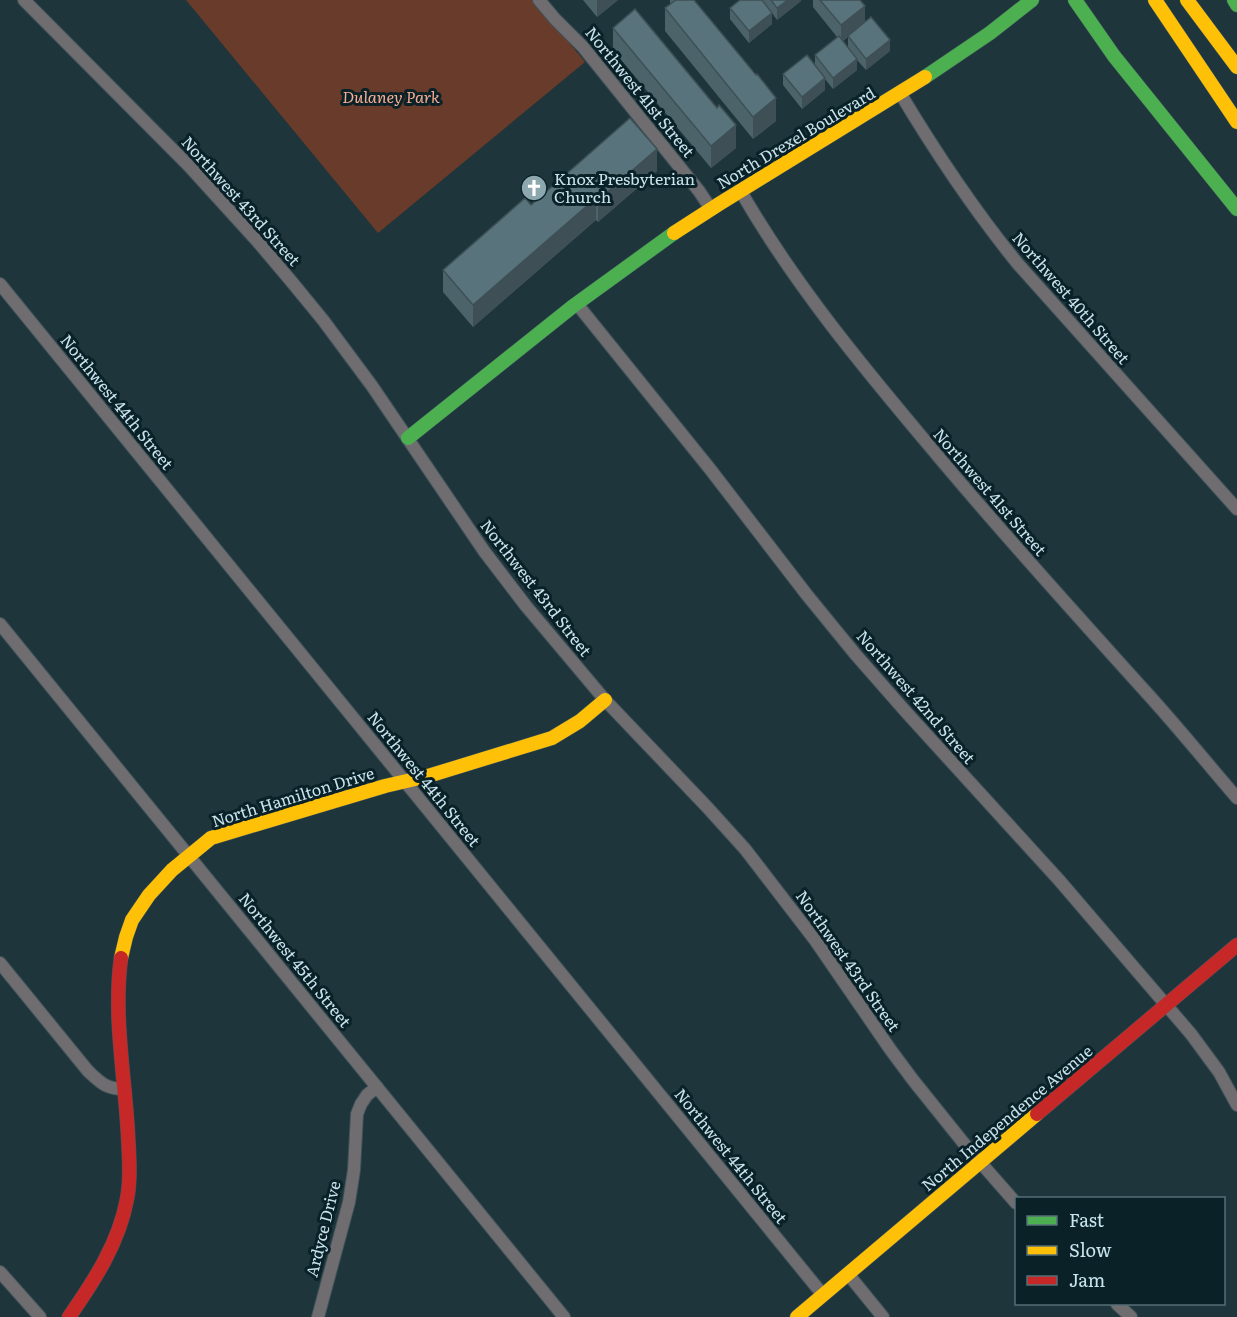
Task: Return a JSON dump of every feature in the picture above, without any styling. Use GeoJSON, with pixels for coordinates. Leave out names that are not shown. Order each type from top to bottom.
{"type":"FeatureCollection","features":[{"type":"Feature","properties":{"kind":"main road","name":"North Drexel Boulevard"},"geometry":{"type":"LineString","coordinates":[[408,438],[577,304],[673,234],[972,47],[1032,0]]}},
{"type":"Feature","properties":{"kind":"main road"},"geometry":{"type":"LineString","coordinates":[[1075,0],[1114,56],[1237,209]]}},
{"type":"Feature","properties":{"kind":"main road"},"geometry":{"type":"LineString","coordinates":[[1155,0],[1237,121]]}},
{"type":"Feature","properties":{"kind":"main road"},"geometry":{"type":"LineString","coordinates":[[1234,0],[1237,4]]}},
{"type":"Feature","properties":{"kind":"main road"},"geometry":{"type":"LineString","coordinates":[[1182,5],[1237,121]]}},
{"type":"Feature","properties":{"kind":"main road"},"geometry":{"type":"LineString","coordinates":[[1182,5],[1237,68]]}},
{"type":"Feature","properties":{"kind":"main road","name":"North Hamilton Drive"},"geometry":{"type":"LineString","coordinates":[[69,1317],[115,1240],[127,1199],[129,1171],[118,986],[119,963],[123,944],[132,922],[141,904],[158,884],[201,844],[211,838],[552,738],[580,722],[605,700]]}},
{"type":"Feature","properties":{"kind":"main road","name":"North Independence Avenue"},"geometry":{"type":"LineString","coordinates":[[797,1317],[1237,945]]}},
{"type":"Feature","properties":{"kind":"street","name":"Northwest 43rd Street"},"geometry":{"type":"LineString","coordinates":[[24,0],[189,166],[258,242],[345,349],[479,543],[546,631],[605,700],[727,828],[759,866],[816,940],[913,1080],[941,1116],[1015,1201]]}},
{"type":"Feature","properties":{"kind":"street","name":"Northwest 41st Street"},"geometry":{"type":"LineString","coordinates":[[539,0],[583,47],[711,209]]}},
{"type":"Feature","properties":{"kind":"street","name":"Northwest 40th Street"},"geometry":{"type":"LineString","coordinates":[[900,93],[962,191],[991,231],[1237,509]]}},
{"type":"Feature","properties":{"kind":"street","name":"Northwest 41st Street"},"geometry":{"type":"LineString","coordinates":[[740,190],[793,274],[885,393],[1012,544],[1146,692],[1237,798]]}},
{"type":"Feature","properties":{"kind":"street","name":"Northwest 44th Street"},"geometry":{"type":"LineString","coordinates":[[0,284],[823,1295]]}},
{"type":"Feature","properties":{"kind":"street","name":"Northwest 42nd Street"},"geometry":{"type":"LineString","coordinates":[[577,304],[856,655],[1059,880],[1166,1005],[1206,1054],[1237,1105]]}},
{"type":"Feature","properties":{"kind":"street","name":"Northwest 45th Street"},"geometry":{"type":"LineString","coordinates":[[0,624],[564,1317]]}},
{"type":"Feature","properties":{"kind":"street"},"geometry":{"type":"LineString","coordinates":[[0,963],[93,1076],[107,1087],[124,1089]]}},
{"type":"Feature","properties":{"kind":"street","name":"Ardyce Drive"},"geometry":{"type":"LineString","coordinates":[[319,1316],[349,1202],[354,1170],[357,1114],[367,1095],[377,1086]]}},
{"type":"Feature","properties":{"kind":"street"},"geometry":{"type":"LineString","coordinates":[[0,1272],[40,1317]]}},
{"type":"Feature","properties":{"kind":"street"},"geometry":{"type":"LineString","coordinates":[[848,1274],[883,1317]]}},
{"type":"Feature","properties":{"kind":"street"},"geometry":{"type":"LineString","coordinates":[[1118,1305],[1131,1317]]}},
{"type":"Feature","properties":{"kind":"green space","name":"Dulaney Park"},"geometry":{"type":"Polygon","coordinates":[[[186,0],[534,0],[585,62],[378,233],[186,0]]]}},
{"type":"Feature","properties":{"kind":"building"},"geometry":{"type":"Polygon","coordinates":[[[676,0],[694,0],[776,98],[753,117],[665,8],[676,0]]]}},
{"type":"Feature","properties":{"kind":"building"},"geometry":{"type":"Polygon","coordinates":[[[740,0],[762,0],[772,13],[749,31],[730,8],[740,0]]]}},
{"type":"Feature","properties":{"kind":"building"},"geometry":{"type":"Polygon","coordinates":[[[771,0],[788,0],[777,8],[771,0]]]}},
{"type":"Feature","properties":{"kind":"building"},"geometry":{"type":"Polygon","coordinates":[[[820,0],[860,0],[865,6],[841,25],[820,0]]]}},
{"type":"Feature","properties":{"kind":"building"},"geometry":{"type":"Polygon","coordinates":[[[635,9],[717,108],[719,105],[736,125],[711,146],[613,28],[635,9]]]}},
{"type":"Feature","properties":{"kind":"building"},"geometry":{"type":"Polygon","coordinates":[[[871,17],[890,40],[866,59],[848,36],[871,17]]]}},
{"type":"Feature","properties":{"kind":"building"},"geometry":{"type":"Polygon","coordinates":[[[839,36],[857,59],[833,78],[815,55],[839,36]]]}},
{"type":"Feature","properties":{"kind":"building"},"geometry":{"type":"Polygon","coordinates":[[[807,55],[825,78],[802,97],[783,74],[807,55]]]}},
{"type":"Feature","properties":{"kind":"building"},"geometry":{"type":"Polygon","coordinates":[[[630,118],[657,149],[598,200],[596,198],[473,305],[443,270],[525,198],[531,205],[630,118]]]}},
{"type":"Feature","properties":{"kind":"traffic: fast"},"geometry":{"type":"LineString","coordinates":[[925,77],[990,33],[1032,0]]}},
{"type":"Feature","properties":{"kind":"traffic: fast"},"geometry":{"type":"LineString","coordinates":[[1075,0],[1114,56],[1237,209]]}},
{"type":"Feature","properties":{"kind":"traffic: fast"},"geometry":{"type":"LineString","coordinates":[[1234,0],[1237,5]]}},
{"type":"Feature","properties":{"kind":"traffic: fast"},"geometry":{"type":"LineString","coordinates":[[408,438],[572,307],[674,233]]}},
{"type":"Feature","properties":{"kind":"traffic: slow"},"geometry":{"type":"LineString","coordinates":[[1155,0],[1237,122]]}},
{"type":"Feature","properties":{"kind":"traffic: slow"},"geometry":{"type":"LineString","coordinates":[[1187,0],[1237,67]]}},
{"type":"Feature","properties":{"kind":"traffic: slow"},"geometry":{"type":"LineString","coordinates":[[674,233],[925,77]]}},
{"type":"Feature","properties":{"kind":"traffic: slow"},"geometry":{"type":"LineString","coordinates":[[121,958],[132,920],[149,895],[172,870],[211,838],[552,738],[580,721],[605,700]]}},
{"type":"Feature","properties":{"kind":"traffic: slow"},"geometry":{"type":"LineString","coordinates":[[797,1317],[1037,1114]]}},
{"type":"Feature","properties":{"kind":"traffic: jam"},"geometry":{"type":"LineString","coordinates":[[1037,1114],[1237,945]]}},
{"type":"Feature","properties":{"kind":"traffic: jam"},"geometry":{"type":"LineString","coordinates":[[69,1317],[112,1246],[123,1215],[128,1191],[128,1135],[118,1002],[121,958]]}},
{"type":"Feature","properties":{"kind":"place","name":"Knox Presbyterian Church"},"geometry":{"type":"Point","coordinates":[534,188]}}]}
